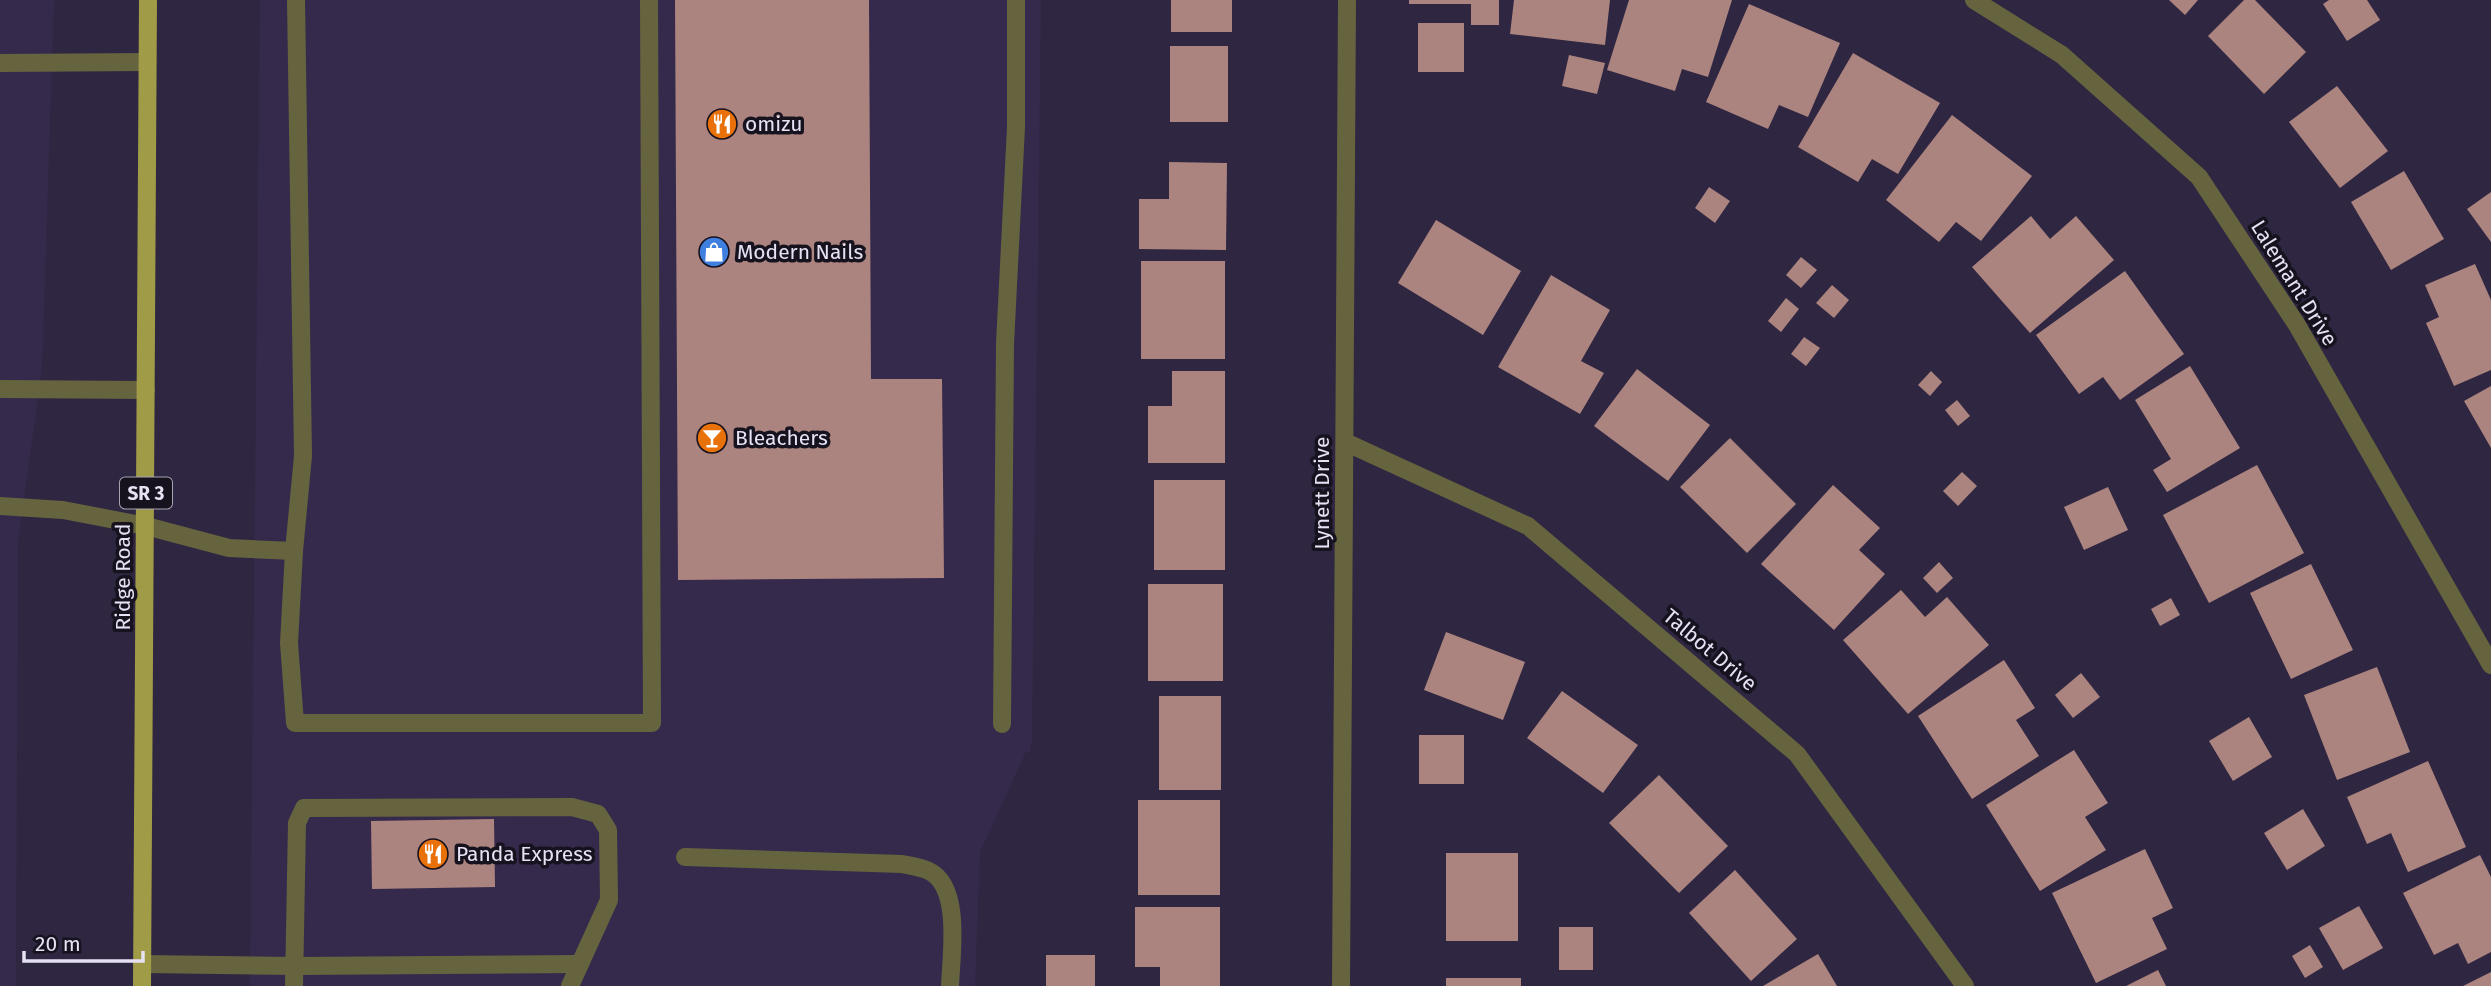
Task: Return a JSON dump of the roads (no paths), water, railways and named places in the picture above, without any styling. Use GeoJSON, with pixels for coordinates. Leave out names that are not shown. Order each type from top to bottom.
{"type":"FeatureCollection","features":[{"type":"Feature","properties":{"kind":"main road","name":"Ridge Road"},"geometry":{"type":"LineString","coordinates":[[142,986],[148,0]]}},
{"type":"Feature","properties":{"kind":"street"},"geometry":{"type":"LineString","coordinates":[[296,0],[303,456],[289,643],[295,723],[652,723],[649,0]]}},
{"type":"Feature","properties":{"kind":"street"},"geometry":{"type":"LineString","coordinates":[[1003,724],[1005,344],[1016,127],[1016,0]]}},
{"type":"Feature","properties":{"kind":"street","name":"Lynett Drive"},"geometry":{"type":"LineString","coordinates":[[1341,986],[1347,0]]}},
{"type":"Feature","properties":{"kind":"street","name":"Lalemant Drive"},"geometry":{"type":"LineString","coordinates":[[1974,0],[2062,55],[2199,177],[2297,325],[2491,665]]}},
{"type":"Feature","properties":{"kind":"street"},"geometry":{"type":"LineString","coordinates":[[0,63],[147,62]]}},
{"type":"Feature","properties":{"kind":"street"},"geometry":{"type":"LineString","coordinates":[[0,388],[146,390]]}},
{"type":"Feature","properties":{"kind":"street","name":"Talbot Drive"},"geometry":{"type":"LineString","coordinates":[[1345,442],[1528,526],[1797,754],[1965,986]]}},
{"type":"Feature","properties":{"kind":"street"},"geometry":{"type":"LineString","coordinates":[[0,506],[63,510],[146,526],[229,548],[294,551]]}},
{"type":"Feature","properties":{"kind":"street"},"geometry":{"type":"LineString","coordinates":[[294,986],[297,823],[304,808],[572,807],[598,814],[608,830],[609,900],[570,986]]}},
{"type":"Feature","properties":{"kind":"street"},"geometry":{"type":"LineString","coordinates":[[685,857],[902,864],[931,872],[946,889],[951,909],[950,986]]}},
{"type":"Feature","properties":{"kind":"street"},"geometry":{"type":"LineString","coordinates":[[142,964],[580,964]]}},
{"type":"Feature","properties":{"kind":"place","name":"omizu"},"geometry":{"type":"Point","coordinates":[722,124]}},
{"type":"Feature","properties":{"kind":"place","name":"Modern Nails"},"geometry":{"type":"Point","coordinates":[714,252]}},
{"type":"Feature","properties":{"kind":"place","name":"Bleachers"},"geometry":{"type":"Point","coordinates":[712,438]}},
{"type":"Feature","properties":{"kind":"place","name":"Panda Express"},"geometry":{"type":"Point","coordinates":[433,854]}}]}
